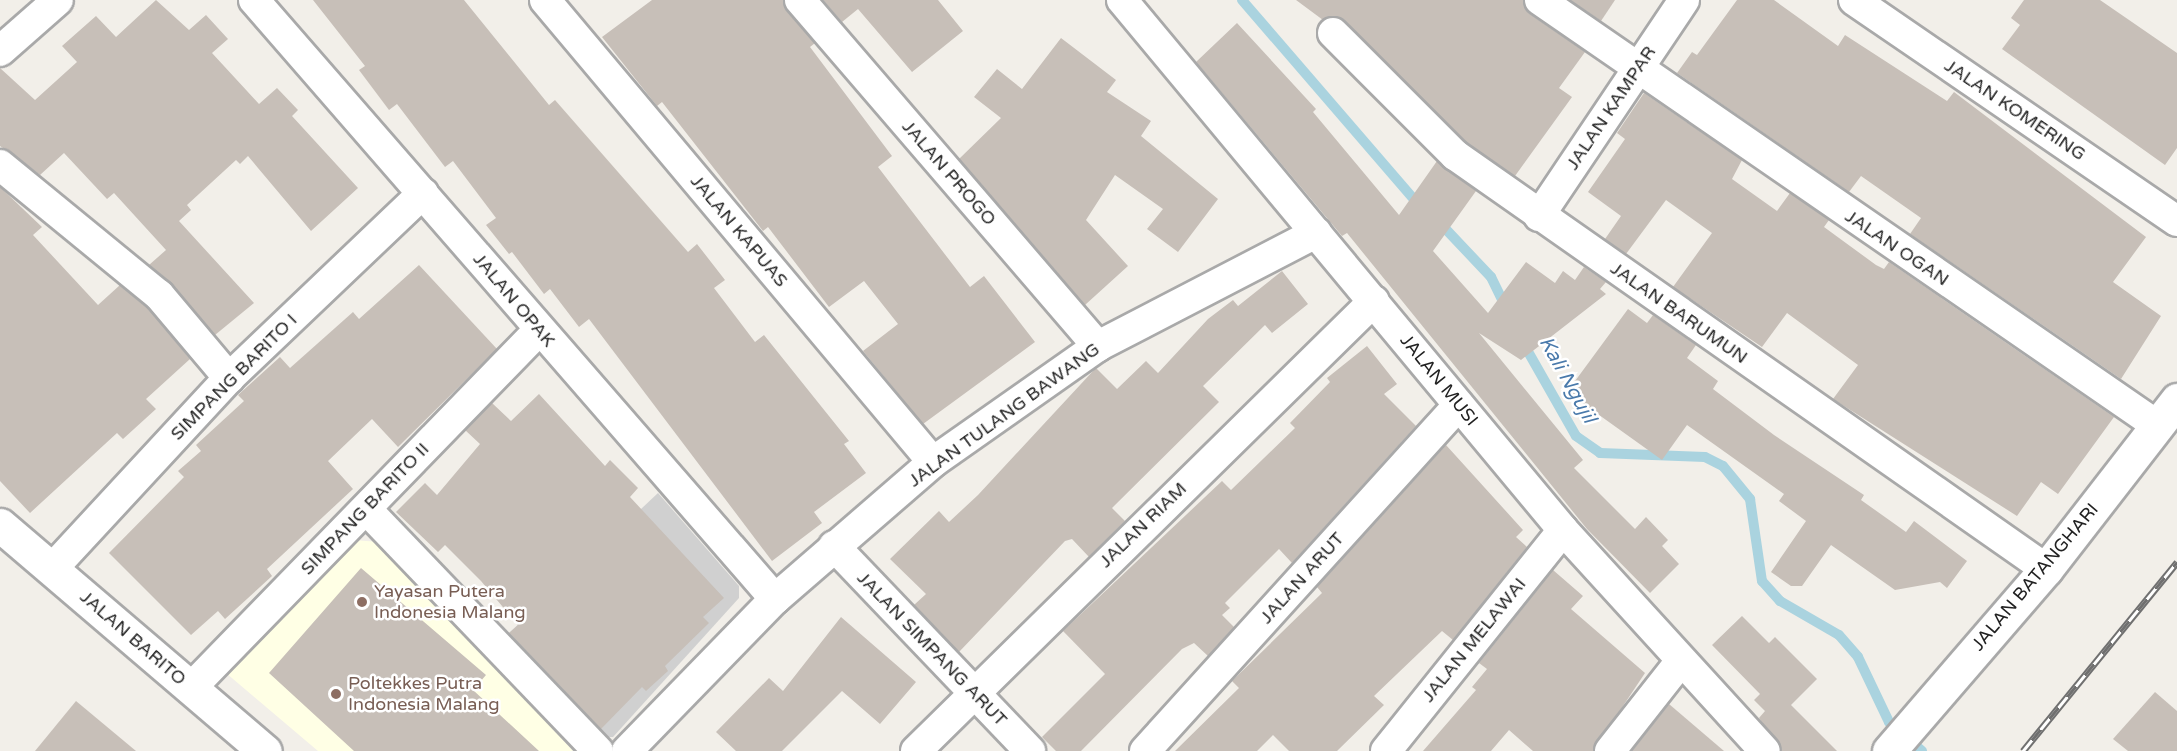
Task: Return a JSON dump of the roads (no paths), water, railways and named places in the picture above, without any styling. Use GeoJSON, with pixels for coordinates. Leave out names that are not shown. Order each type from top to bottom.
{"type":"FeatureCollection","features":[{"type":"Feature","properties":{"kind":"street"},"geometry":{"type":"LineString","coordinates":[[0,51],[58,0]]}},
{"type":"Feature","properties":{"kind":"street","name":"JALAN OPAK"},"geometry":{"type":"LineString","coordinates":[[254,0],[775,599]]}},
{"type":"Feature","properties":{"kind":"street","name":"JALAN KAPUAS"},"geometry":{"type":"LineString","coordinates":[[545,0],[933,462]]}},
{"type":"Feature","properties":{"kind":"street","name":"JALAN PROGO"},"geometry":{"type":"LineString","coordinates":[[800,0],[1098,346]]}},
{"type":"Feature","properties":{"kind":"street","name":"JALAN MUSI"},"geometry":{"type":"LineString","coordinates":[[1122,0],[1563,530],[1680,662],[1766,751]]}},
{"type":"Feature","properties":{"kind":"street","name":"JALAN OGAN"},"geometry":{"type":"LineString","coordinates":[[1540,0],[2158,426]]}},
{"type":"Feature","properties":{"kind":"street","name":"JALAN KAMPAR"},"geometry":{"type":"LineString","coordinates":[[1539,216],[1684,0]]}},
{"type":"Feature","properties":{"kind":"street","name":"JALAN KOMERING"},"geometry":{"type":"LineString","coordinates":[[1854,0],[2177,221]]}},
{"type":"Feature","properties":{"kind":"street","name":"JALAN BARUMUN"},"geometry":{"type":"LineString","coordinates":[[1333,33],[1455,155],[2046,569]]}},
{"type":"Feature","properties":{"kind":"street"},"geometry":{"type":"LineString","coordinates":[[0,165],[159,295],[229,378]]}},
{"type":"Feature","properties":{"kind":"street","name":"SIMPANG BARITO I"},"geometry":{"type":"LineString","coordinates":[[52,569],[229,378],[423,193]]}},
{"type":"Feature","properties":{"kind":"street","name":"JALAN TULANG BAWANG"},"geometry":{"type":"LineString","coordinates":[[627,751],[775,599],[933,462],[1098,346],[1316,233]]}},
{"type":"Feature","properties":{"kind":"street","name":"JALAN RIAM"},"geometry":{"type":"LineString","coordinates":[[916,751],[972,691],[1374,301]]}},
{"type":"Feature","properties":{"kind":"street","name":"SIMPANG BARITO II"},"geometry":{"type":"LineString","coordinates":[[191,688],[539,330]]}},
{"type":"Feature","properties":{"kind":"street","name":"JALAN BATANGHARI"},"geometry":{"type":"LineString","coordinates":[[1890,750],[2046,569],[2177,400]]}},
{"type":"Feature","properties":{"kind":"street","name":"JALAN ARUT"},"geometry":{"type":"LineString","coordinates":[[1145,751],[1459,405]]}},
{"type":"Feature","properties":{"kind":"street"},"geometry":{"type":"LineString","coordinates":[[366,509],[598,751]]}},
{"type":"Feature","properties":{"kind":"street","name":"JALAN BARITO"},"geometry":{"type":"LineString","coordinates":[[0,525],[265,751]]}},
{"type":"Feature","properties":{"kind":"street","name":"JALAN MELAWAI"},"geometry":{"type":"LineString","coordinates":[[1386,751],[1563,530]]}},
{"type":"Feature","properties":{"kind":"street","name":"JALAN SIMPANG ARUT"},"geometry":{"type":"LineString","coordinates":[[834,546],[1030,751]]}},
{"type":"Feature","properties":{"kind":"street"},"geometry":{"type":"LineString","coordinates":[[1610,751],[1680,662]]}},
{"type":"Feature","properties":{"kind":"waterway","name":"Kali Ngujil"},"geometry":{"type":"LineString","coordinates":[[1242,0],[1420,206]]}},
{"type":"Feature","properties":{"kind":"waterway","name":"Kali Ngujil"},"geometry":{"type":"LineString","coordinates":[[1439,222],[1491,277],[1506,308]]}},
{"type":"Feature","properties":{"kind":"waterway","name":"Kali Ngujil"},"geometry":{"type":"LineString","coordinates":[[1522,341],[1576,436],[1600,453],[1705,457],[1723,466],[1750,499],[1762,581],[1780,601],[1839,635],[1858,657],[1889,722],[1922,751]]}},
{"type":"Feature","properties":{"kind":"railway"},"geometry":{"type":"LineString","coordinates":[[2023,751],[2177,562]]}},
{"type":"Feature","properties":{"kind":"place","name":"Yayasan Putera Indonesia Malang"},"geometry":{"type":"Point","coordinates":[362,602]}},
{"type":"Feature","properties":{"kind":"place","name":"Poltekkes Putra Indonesia Malang"},"geometry":{"type":"Point","coordinates":[336,694]}}]}
